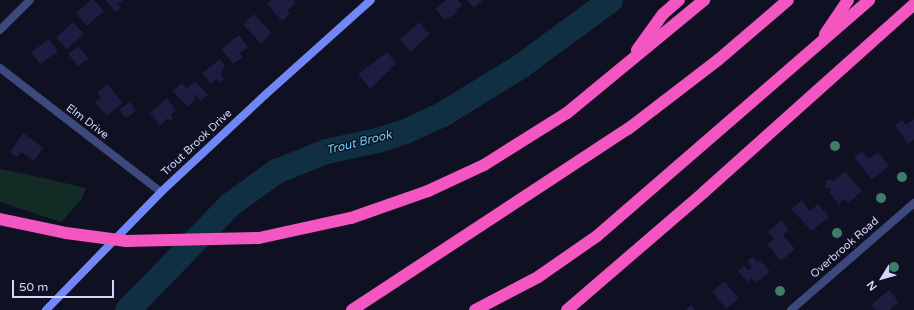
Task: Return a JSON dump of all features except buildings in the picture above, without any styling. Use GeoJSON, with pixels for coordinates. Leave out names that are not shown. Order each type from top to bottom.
{"type":"FeatureCollection","features":[{"type":"Feature","properties":{"kind":"highway"},"geometry":{"type":"LineString","coordinates":[[628,62],[662,14],[679,0]]}},
{"type":"Feature","properties":{"kind":"highway"},"geometry":{"type":"LineString","coordinates":[[0,220],[66,233],[134,241],[259,238],[351,218],[428,191],[484,165],[553,123],[704,0]]}},
{"type":"Feature","properties":{"kind":"highway"},"geometry":{"type":"LineString","coordinates":[[352,310],[634,124],[718,60],[788,0]]}},
{"type":"Feature","properties":{"kind":"highway"},"geometry":{"type":"LineString","coordinates":[[819,44],[848,0]]}},
{"type":"Feature","properties":{"kind":"highway"},"geometry":{"type":"LineString","coordinates":[[475,310],[538,277],[597,236],[869,0]]}},
{"type":"Feature","properties":{"kind":"highway"},"geometry":{"type":"LineString","coordinates":[[567,310],[704,192],[914,4]]}},
{"type":"Feature","properties":{"kind":"main road","name":"Trout Brook Drive"},"geometry":{"type":"LineString","coordinates":[[46,310],[161,192],[259,100],[371,0]]}},
{"type":"Feature","properties":{"kind":"street"},"geometry":{"type":"LineString","coordinates":[[0,30],[30,0]]}},
{"type":"Feature","properties":{"kind":"street","name":"Elm Drive"},"geometry":{"type":"LineString","coordinates":[[0,68],[161,192]]}},
{"type":"Feature","properties":{"kind":"street","name":"Overbrook Road"},"geometry":{"type":"LineString","coordinates":[[792,310],[914,203]]}},
{"type":"Feature","properties":{"kind":"green space"},"geometry":{"type":"Polygon","coordinates":[[[0,169],[86,188],[81,200],[61,222],[0,202],[0,169]]]}},
{"type":"Feature","properties":{"kind":"waterway","name":"Trout Brook"},"geometry":{"type":"LineString","coordinates":[[127,310],[230,204],[276,171],[326,151],[377,140],[405,131],[442,114],[520,66],[610,0]]}}]}
